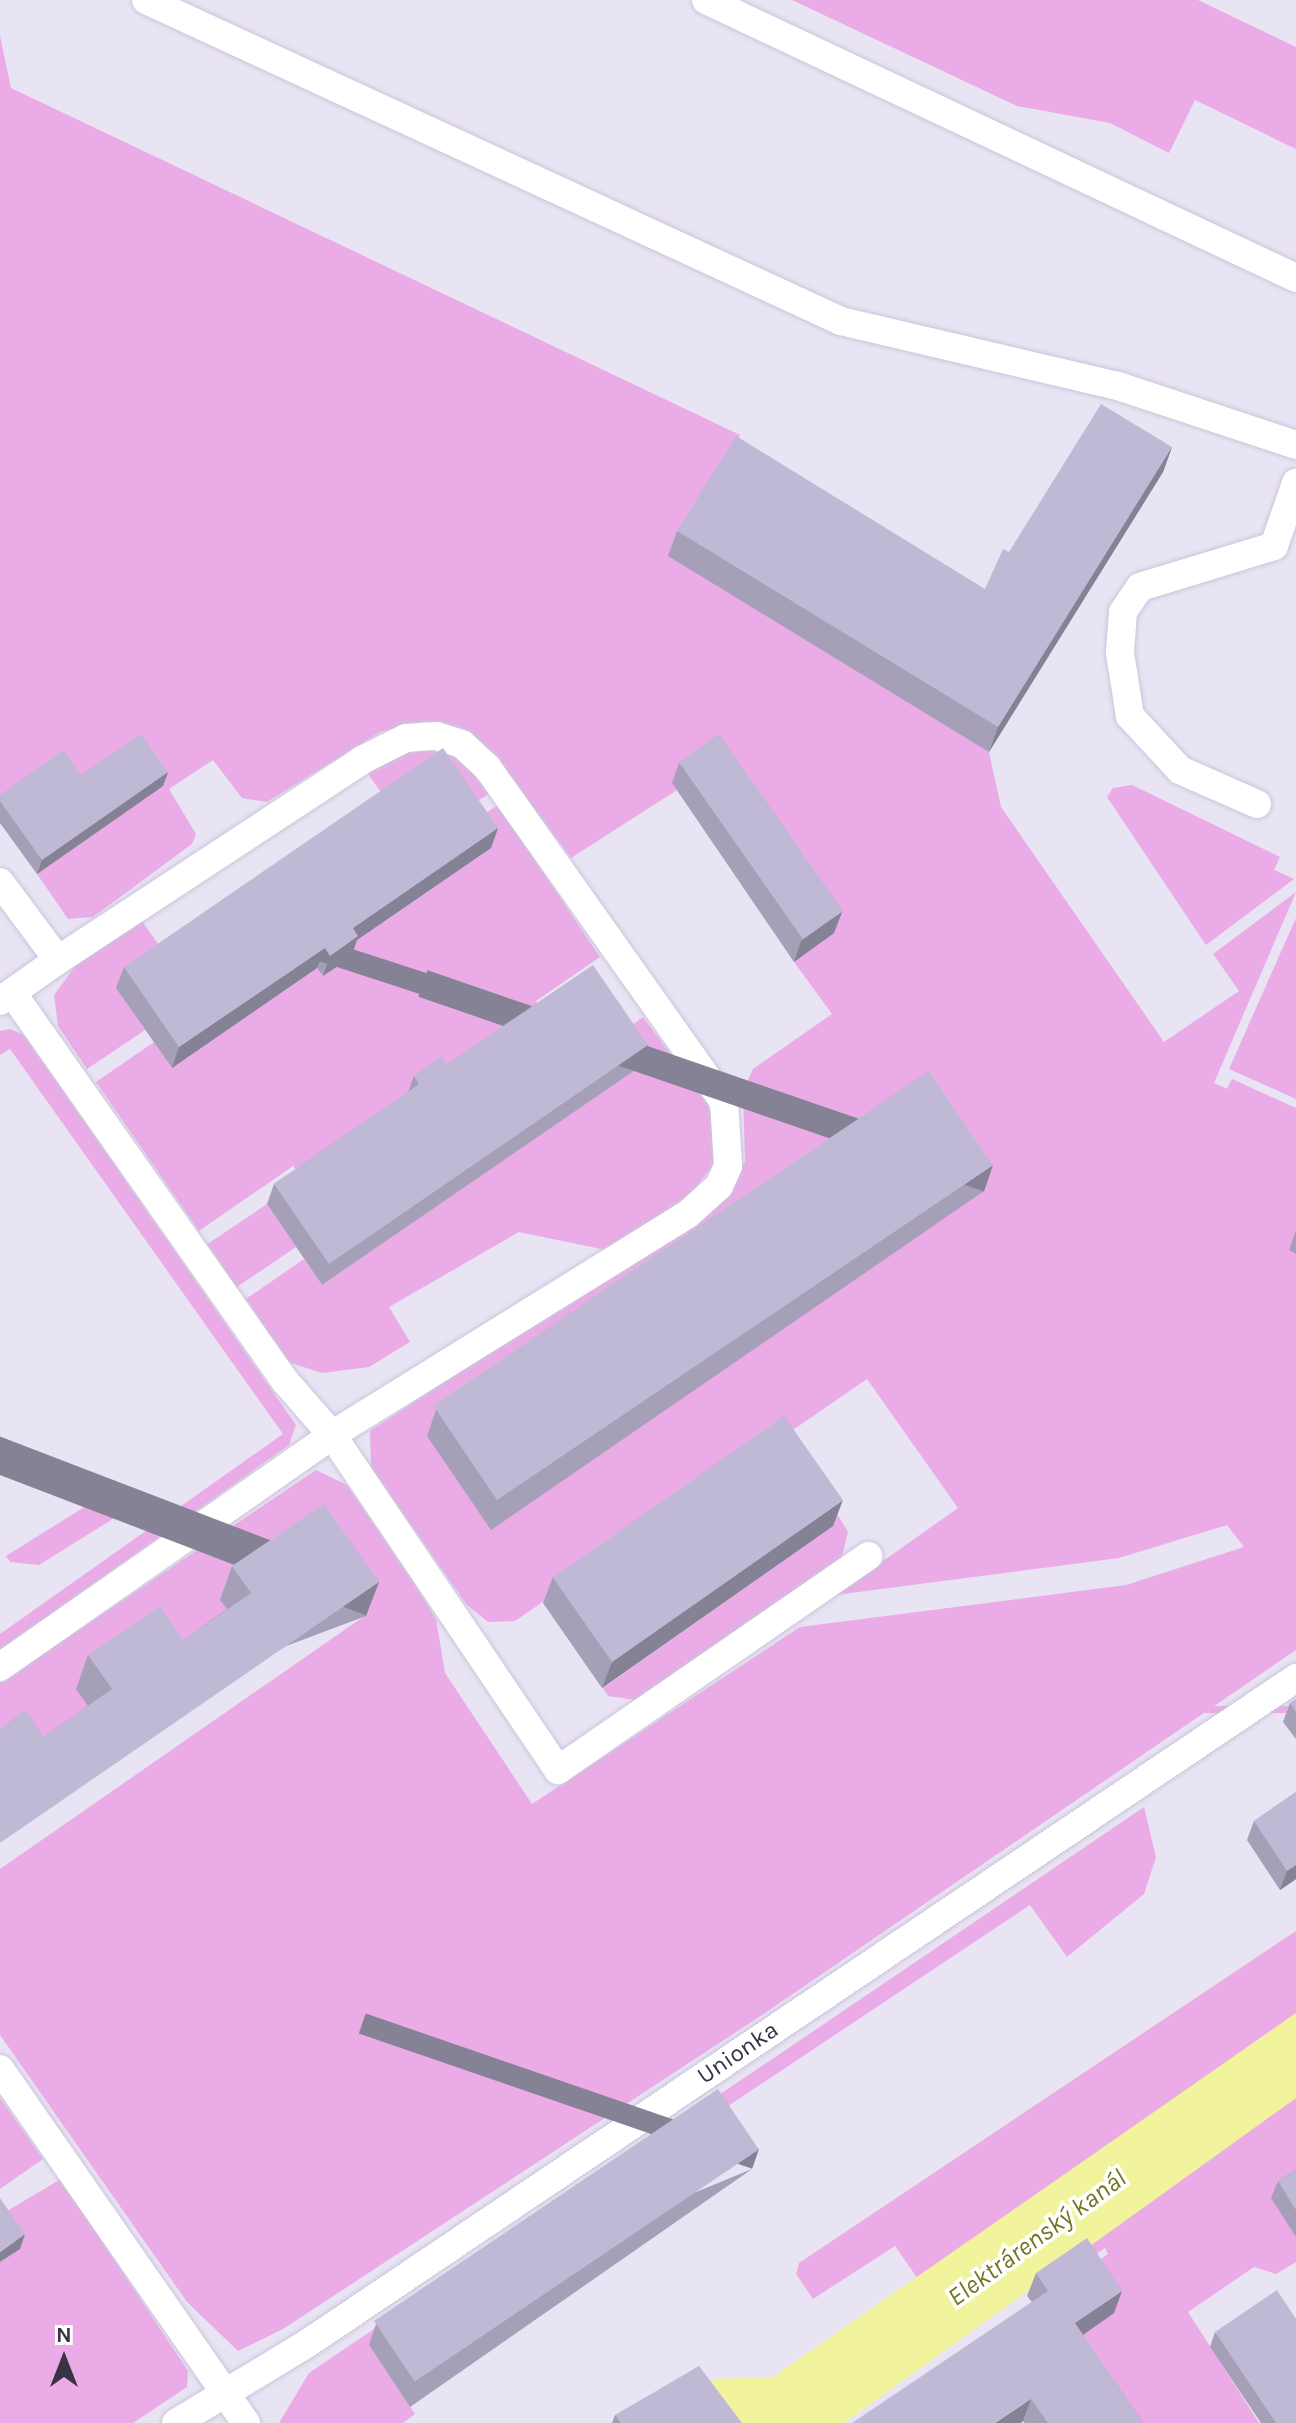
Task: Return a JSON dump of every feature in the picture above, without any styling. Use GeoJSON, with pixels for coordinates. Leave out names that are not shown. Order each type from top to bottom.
{"type":"FeatureCollection","features":[{"type":"Feature","properties":{"kind":"lane"},"geometry":{"type":"LineString","coordinates":[[146,0],[841,321],[1118,386],[1296,445]]}},
{"type":"Feature","properties":{"kind":"lane"},"geometry":{"type":"LineString","coordinates":[[706,0],[1296,278]]}},
{"type":"Feature","properties":{"kind":"lane"},"geometry":{"type":"LineString","coordinates":[[1257,804],[1180,770],[1130,716],[1120,653],[1123,612],[1140,587],[1274,546],[1296,483]]}},
{"type":"Feature","properties":{"kind":"lane"},"geometry":{"type":"LineString","coordinates":[[0,1667],[332,1435],[688,1214],[719,1186],[728,1166],[724,1102],[487,767],[462,744],[436,736],[406,738],[362,760],[6,997],[285,1381],[332,1435],[558,1770],[868,1556]]}},
{"type":"Feature","properties":{"kind":"lane"},"geometry":{"type":"LineString","coordinates":[[0,882],[58,960]]}},
{"type":"Feature","properties":{"kind":"lane","name":"Unionka"},"geometry":{"type":"LineString","coordinates":[[176,2423],[229,2394],[1296,1678]]}},
{"type":"Feature","properties":{"kind":"lane"},"geometry":{"type":"LineString","coordinates":[[0,2069],[229,2394],[246,2423]]}},
{"type":"Feature","properties":{"kind":"shaded area"},"geometry":{"type":"Polygon","coordinates":[[[792,0],[1198,0],[1296,47],[1296,149],[1195,100],[1169,153],[1110,123],[1017,106],[792,0]]]}},
{"type":"Feature","properties":{"kind":"shaded area"},"geometry":{"type":"Polygon","coordinates":[[[0,36],[11,88],[740,435],[727,461],[989,752],[1001,807],[1164,1042],[1239,991],[1213,954],[1296,892],[1214,1083],[1227,1089],[1232,1079],[1296,1108],[1296,1236],[1289,1250],[1296,1254],[1296,1650],[762,2015],[283,2329],[238,2351],[187,2302],[0,2035],[0,1869],[366,1615],[239,1626],[99,1723],[0,1753],[0,1683],[316,1470],[347,1485],[414,1583],[436,1619],[445,1673],[532,1804],[800,1627],[1126,1585],[1244,1547],[1227,1525],[1119,1558],[835,1595],[958,1508],[867,1379],[515,1621],[488,1622],[467,1605],[371,1468],[370,1431],[722,1200],[745,1161],[743,1091],[753,1069],[832,1014],[794,962],[834,933],[672,783],[677,790],[571,858],[491,751],[469,732],[425,721],[380,732],[267,802],[242,798],[213,760],[169,789],[196,834],[192,844],[93,917],[68,919],[37,874],[162,785],[76,790],[0,806],[0,36]]]}},
{"type":"Feature","properties":{"kind":"shaded area"},"geometry":{"type":"Polygon","coordinates":[[[412,748],[456,755],[490,793],[464,810],[387,801],[366,771],[412,748]]]}},
{"type":"Feature","properties":{"kind":"shaded area"},"geometry":{"type":"Polygon","coordinates":[[[1132,785],[1280,857],[1274,870],[1294,879],[1206,945],[1107,797],[1113,788],[1132,785]]]}},
{"type":"Feature","properties":{"kind":"shaded area"},"geometry":{"type":"Polygon","coordinates":[[[498,805],[600,957],[536,1001],[545,1013],[303,1179],[293,1166],[199,1231],[96,1082],[154,1042],[172,1068],[317,968],[323,976],[350,957],[345,948],[490,849],[472,822],[498,805]]]}},
{"type":"Feature","properties":{"kind":"shaded area"},"geometry":{"type":"Polygon","coordinates":[[[1296,918],[1296,1099],[1229,1069],[1296,918]]]}},
{"type":"Feature","properties":{"kind":"shaded area"},"geometry":{"type":"Polygon","coordinates":[[[142,921],[165,954],[117,988],[145,1030],[87,1069],[58,1026],[54,995],[76,965],[142,921]]]}},
{"type":"Feature","properties":{"kind":"shaded area"},"geometry":{"type":"Polygon","coordinates":[[[643,1017],[708,1105],[714,1129],[713,1165],[690,1195],[606,1250],[519,1232],[389,1307],[410,1342],[369,1367],[322,1373],[288,1362],[246,1299],[304,1259],[322,1285],[640,1066],[619,1035],[643,1017]]]}},
{"type":"Feature","properties":{"kind":"shaded area"},"geometry":{"type":"Polygon","coordinates":[[[10,1029],[24,1035],[296,1425],[289,1445],[0,1650],[0,1634],[283,1434],[10,1049],[0,1055],[0,1031],[10,1029]]]}},
{"type":"Feature","properties":{"kind":"shaded area"},"geometry":{"type":"Polygon","coordinates":[[[267,1204],[296,1247],[236,1287],[207,1244],[267,1204]]]}},
{"type":"Feature","properties":{"kind":"shaded area"},"geometry":{"type":"Polygon","coordinates":[[[118,1486],[123,1498],[116,1517],[39,1565],[10,1562],[6,1556],[118,1486]]]}},
{"type":"Feature","properties":{"kind":"shaded area"},"geometry":{"type":"Polygon","coordinates":[[[830,1502],[848,1532],[841,1561],[636,1700],[608,1696],[603,1688],[833,1526],[830,1502]]]}},
{"type":"Feature","properties":{"kind":"shaded area"},"geometry":{"type":"Polygon","coordinates":[[[1161,1706],[1296,1706],[1296,1713],[1161,1713],[1161,1706]]]}},
{"type":"Feature","properties":{"kind":"shaded area"},"geometry":{"type":"Polygon","coordinates":[[[1144,1807],[1156,1857],[1144,1894],[1067,1957],[1030,1905],[369,2345],[415,2414],[403,2423],[279,2423],[309,2373],[1144,1807]]]}},
{"type":"Feature","properties":{"kind":"shaded area"},"geometry":{"type":"Polygon","coordinates":[[[1296,1931],[1296,2013],[1255,2045],[918,2279],[895,2246],[813,2299],[796,2274],[799,2263],[1296,1931]]]}},
{"type":"Feature","properties":{"kind":"shaded area"},"geometry":{"type":"Polygon","coordinates":[[[0,2098],[43,2159],[0,2189],[0,2098]]]}},
{"type":"Feature","properties":{"kind":"shaded area"},"geometry":{"type":"Polygon","coordinates":[[[1296,2098],[1296,2262],[1276,2274],[1254,2267],[1188,2312],[1259,2423],[1119,2423],[1067,2346],[1084,2271],[1108,2254],[1105,2248],[1082,2265],[1074,2254],[1296,2098]]]}},
{"type":"Feature","properties":{"kind":"shaded area"},"geometry":{"type":"Polygon","coordinates":[[[61,2179],[188,2371],[187,2387],[133,2423],[0,2423],[0,2262],[19,2249],[0,2215],[61,2179]]]}},
{"type":"Feature","properties":{"kind":"water","name":"Elektrárenský kanál"},"geometry":{"type":"Polygon","coordinates":[[[1296,2013],[1296,2098],[844,2423],[653,2423],[713,2379],[773,2377],[1296,2013]]]}},
{"type":"Feature","properties":{"kind":"building"},"geometry":{"type":"Polygon","coordinates":[[[1101,404],[1172,447],[998,727],[677,531],[736,436],[985,589],[1003,549],[1009,552],[1101,404]]]}},
{"type":"Feature","properties":{"kind":"building"},"geometry":{"type":"Polygon","coordinates":[[[141,734],[168,772],[42,860],[0,801],[0,795],[63,750],[81,775],[141,734]]]}},
{"type":"Feature","properties":{"kind":"building"},"geometry":{"type":"Polygon","coordinates":[[[719,734],[843,911],[803,939],[679,762],[719,734]]]}},
{"type":"Feature","properties":{"kind":"building"},"geometry":{"type":"Polygon","coordinates":[[[443,748],[498,828],[353,928],[358,936],[330,956],[325,948],[179,1047],[124,967],[443,748]]]}},
{"type":"Feature","properties":{"kind":"building"},"geometry":{"type":"Polygon","coordinates":[[[593,965],[648,1045],[329,1264],[274,1184],[419,1084],[414,1076],[442,1056],[447,1064],[593,965]]]}},
{"type":"Feature","properties":{"kind":"building"},"geometry":{"type":"Polygon","coordinates":[[[929,1071],[993,1166],[497,1500],[433,1405],[929,1071]]]}},
{"type":"Feature","properties":{"kind":"building"},"geometry":{"type":"Polygon","coordinates":[[[784,1416],[843,1500],[612,1662],[553,1578],[784,1416]]]}},
{"type":"Feature","properties":{"kind":"building"},"geometry":{"type":"Polygon","coordinates":[[[324,1504],[379,1582],[0,1843],[0,1729],[25,1710],[44,1737],[112,1689],[88,1655],[160,1606],[183,1640],[251,1593],[232,1566],[324,1504]]]}},
{"type":"Feature","properties":{"kind":"building"},"geometry":{"type":"Polygon","coordinates":[[[1296,1792],[1296,1865],[1287,1871],[1254,1821],[1296,1792]]]}},
{"type":"Feature","properties":{"kind":"building"},"geometry":{"type":"Polygon","coordinates":[[[718,2089],[759,2150],[415,2382],[374,2321],[718,2089]]]}},
{"type":"Feature","properties":{"kind":"building"},"geometry":{"type":"Polygon","coordinates":[[[1296,2169],[1296,2210],[1278,2181],[1296,2169]]]}},
{"type":"Feature","properties":{"kind":"building"},"geometry":{"type":"Polygon","coordinates":[[[0,2198],[25,2234],[0,2252],[0,2198]]]}},
{"type":"Feature","properties":{"kind":"building"},"geometry":{"type":"Polygon","coordinates":[[[1087,2238],[1122,2291],[1075,2323],[1143,2423],[1048,2423],[1031,2399],[995,2423],[852,2423],[1048,2291],[1036,2273],[1087,2238]]]}},
{"type":"Feature","properties":{"kind":"building"},"geometry":{"type":"Polygon","coordinates":[[[1277,2290],[1296,2319],[1296,2423],[1276,2423],[1215,2332],[1277,2290]]]}},
{"type":"Feature","properties":{"kind":"building"},"geometry":{"type":"Polygon","coordinates":[[[699,2366],[742,2423],[621,2423],[615,2415],[699,2366]]]}}]}
